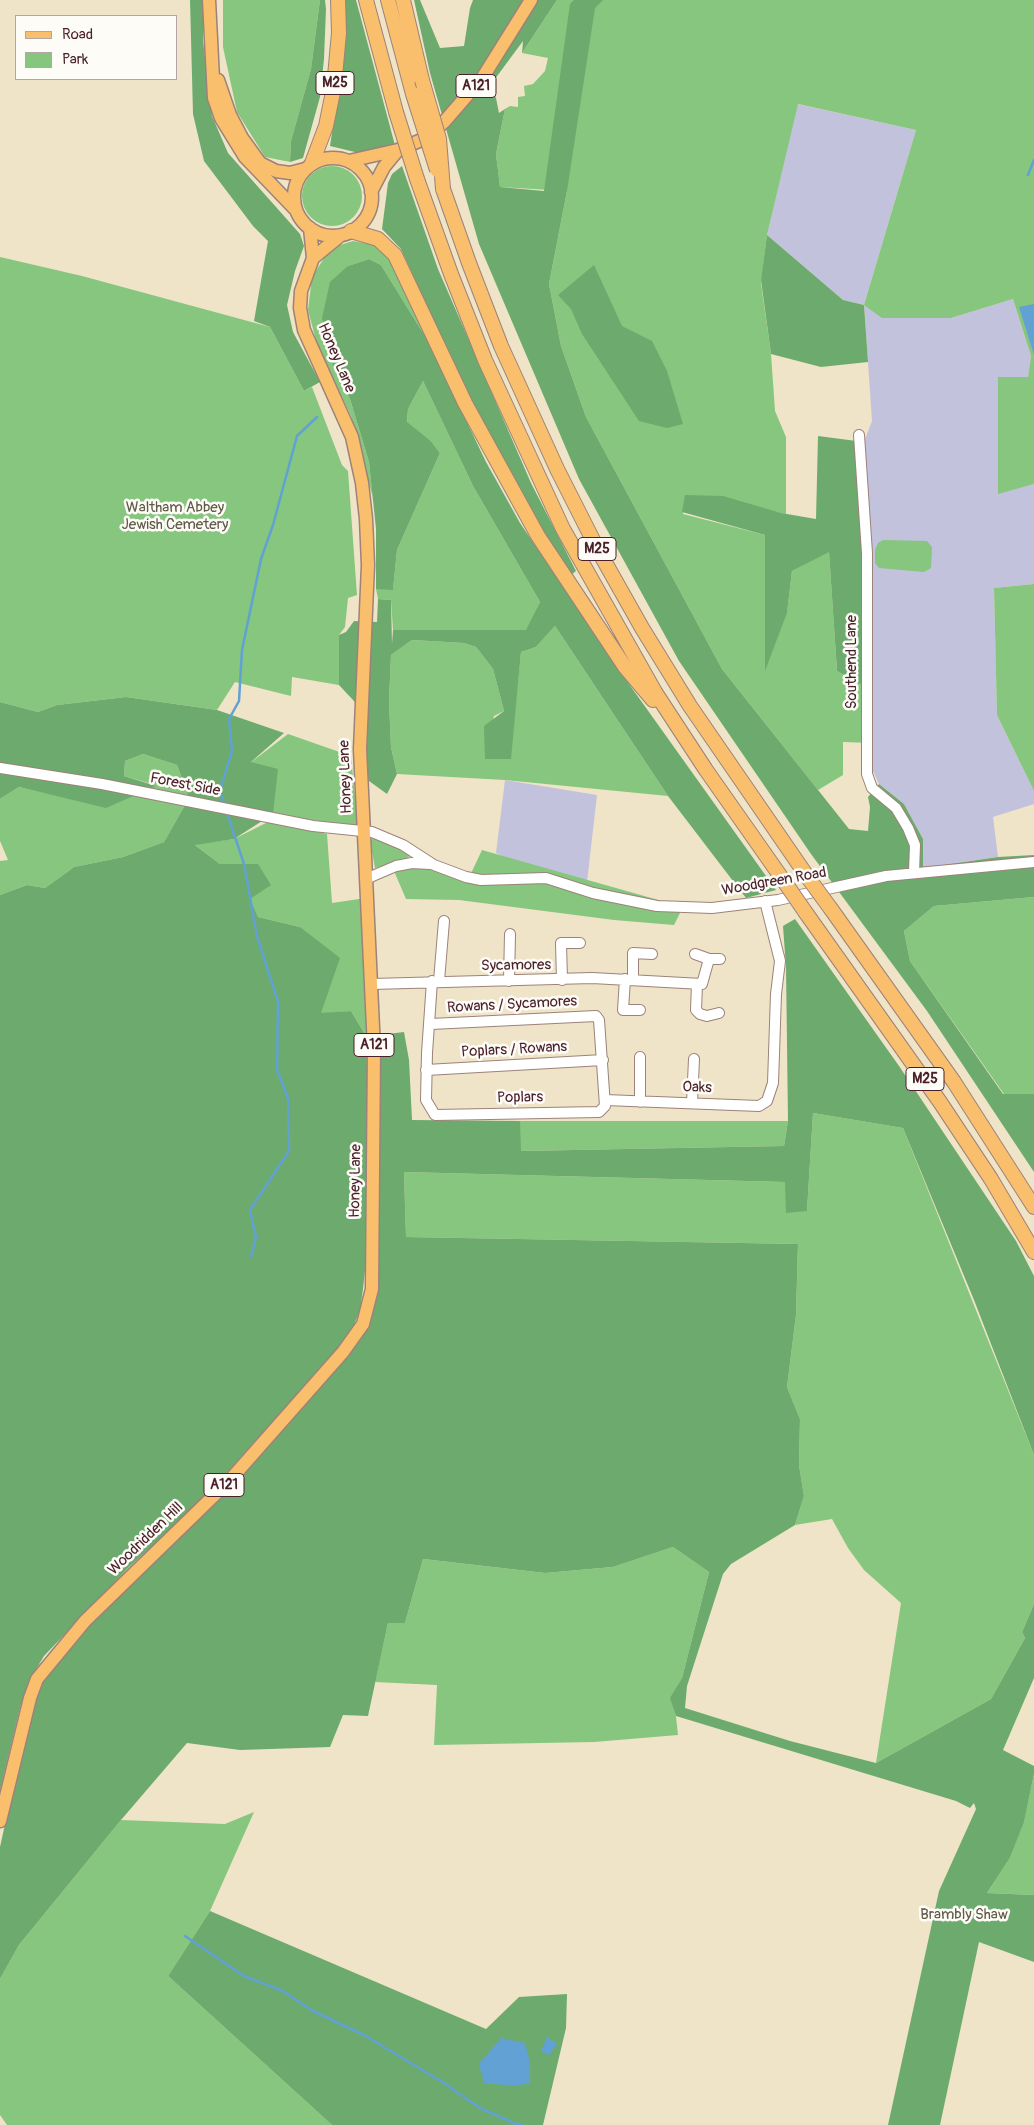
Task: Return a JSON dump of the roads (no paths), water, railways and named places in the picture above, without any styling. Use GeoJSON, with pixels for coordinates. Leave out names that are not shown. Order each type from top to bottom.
{"type":"FeatureCollection","features":[{"type":"Feature","properties":{"kind":"highway","name":"M25"},"geometry":{"type":"LineString","coordinates":[[309,166],[326,126],[334,86],[338,59],[338,0]]}},
{"type":"Feature","properties":{"kind":"highway","name":"M25"},"geometry":{"type":"LineString","coordinates":[[366,0],[396,112],[467,317],[535,471],[603,603],[680,731],[940,1102],[991,1179],[1034,1252]]}},
{"type":"Feature","properties":{"kind":"highway","name":"M25"},"geometry":{"type":"LineString","coordinates":[[388,0],[413,94],[468,263],[508,363],[557,469],[598,550],[642,628],[690,706],[809,879],[954,1082],[1034,1207]]}},
{"type":"Feature","properties":{"kind":"highway","name":"M25"},"geometry":{"type":"LineString","coordinates":[[403,0],[422,80],[439,139],[443,189]]}},
{"type":"Feature","properties":{"kind":"highway","name":"M25"},"geometry":{"type":"LineString","coordinates":[[346,233],[378,239],[395,255],[465,403],[538,536],[626,666],[680,731]]}},
{"type":"Feature","properties":{"kind":"main road"},"geometry":{"type":"LineString","coordinates":[[209,0],[214,98],[221,118],[232,138],[245,157],[296,210],[310,228],[323,234],[346,233]]}},
{"type":"Feature","properties":{"kind":"main road","name":"A121"},"geometry":{"type":"LineString","coordinates":[[349,161],[398,150],[426,138],[465,99],[499,54],[531,0]]}},
{"type":"Feature","properties":{"kind":"main road"},"geometry":{"type":"LineString","coordinates":[[213,66],[230,115],[250,153],[260,163],[276,171],[290,173],[329,158],[349,161],[364,174],[371,192],[368,213],[362,222],[312,258]]}},
{"type":"Feature","properties":{"kind":"main road","name":"A121"},"geometry":{"type":"LineString","coordinates":[[371,192],[384,167],[398,150]]}},
{"type":"Feature","properties":{"kind":"main road"},"geometry":{"type":"LineString","coordinates":[[296,210],[295,187],[309,166]]}},
{"type":"Feature","properties":{"kind":"main road","name":"Honey Lane"},"geometry":{"type":"LineString","coordinates":[[310,228],[312,258],[301,291],[300,308],[304,330],[352,436],[362,483],[366,519],[368,565],[360,742],[368,878],[374,1049],[372,1289],[368,1308]]}},
{"type":"Feature","properties":{"kind":"main road","name":"Woodridden Hill"},"geometry":{"type":"LineString","coordinates":[[0,1822],[30,1698],[42,1673],[85,1621],[161,1545],[194,1516],[264,1442],[343,1352],[362,1324],[368,1308]]}},
{"type":"Feature","properties":{"kind":"street","name":"Southend Lane"},"geometry":{"type":"LineString","coordinates":[[859,435],[867,553],[867,774],[872,788],[896,808],[908,828],[915,845],[914,872]]}},
{"type":"Feature","properties":{"kind":"street","name":"Forest Side"},"geometry":{"type":"LineString","coordinates":[[0,768],[102,784],[313,826],[364,831]]}},
{"type":"Feature","properties":{"kind":"street","name":"Woodgreen Road"},"geometry":{"type":"LineString","coordinates":[[364,831],[372,832],[403,845],[448,872],[481,880],[546,878],[593,893],[657,906],[712,908],[765,901],[859,881],[914,872],[1034,862]]}},
{"type":"Feature","properties":{"kind":"street","name":"Woodgreen Road"},"geometry":{"type":"LineString","coordinates":[[368,878],[396,866],[412,863],[434,865]]}},
{"type":"Feature","properties":{"kind":"street","name":"Oaks"},"geometry":{"type":"LineString","coordinates":[[605,1100],[759,1106],[767,1101],[774,1083],[776,994],[780,961],[765,901]]}},
{"type":"Feature","properties":{"kind":"street"},"geometry":{"type":"LineString","coordinates":[[426,1070],[444,921]]}},
{"type":"Feature","properties":{"kind":"street"},"geometry":{"type":"LineString","coordinates":[[509,981],[510,934]]}},
{"type":"Feature","properties":{"kind":"street"},"geometry":{"type":"LineString","coordinates":[[562,980],[562,942],[580,943]]}},
{"type":"Feature","properties":{"kind":"street"},"geometry":{"type":"LineString","coordinates":[[640,1010],[623,1010],[633,953],[652,954]]}},
{"type":"Feature","properties":{"kind":"street"},"geometry":{"type":"LineString","coordinates":[[695,954],[714,959],[704,982],[697,984],[696,1010],[700,1014],[707,1016],[719,1013]]}},
{"type":"Feature","properties":{"kind":"street","name":"Sycamores"},"geometry":{"type":"LineString","coordinates":[[372,984],[592,978],[697,984]]}},
{"type":"Feature","properties":{"kind":"street","name":"Rowans / Sycamores"},"geometry":{"type":"LineString","coordinates":[[431,1024],[596,1016],[599,1020],[603,1060]]}},
{"type":"Feature","properties":{"kind":"street"},"geometry":{"type":"LineString","coordinates":[[640,1057],[640,1102]]}},
{"type":"Feature","properties":{"kind":"street"},"geometry":{"type":"LineString","coordinates":[[692,1103],[694,1059]]}},
{"type":"Feature","properties":{"kind":"street"},"geometry":{"type":"LineString","coordinates":[[603,1060],[605,1100]]}},
{"type":"Feature","properties":{"kind":"street","name":"Poplars / Rowans"},"geometry":{"type":"LineString","coordinates":[[426,1070],[603,1060]]}},
{"type":"Feature","properties":{"kind":"street","name":"Poplars"},"geometry":{"type":"LineString","coordinates":[[426,1070],[426,1100],[436,1116],[599,1112],[605,1106],[605,1100]]}},
{"type":"Feature","properties":{"kind":"water"},"geometry":{"type":"Polygon","coordinates":[[[1034,304],[1034,355],[1019,307],[1034,304]]]}},
{"type":"Feature","properties":{"kind":"water"},"geometry":{"type":"Polygon","coordinates":[[[547,2037],[557,2044],[549,2055],[541,2051],[547,2037]]]}},
{"type":"Feature","properties":{"kind":"water"},"geometry":{"type":"Polygon","coordinates":[[[501,2038],[525,2043],[530,2062],[530,2083],[515,2086],[484,2083],[479,2064],[501,2038]]]}},
{"type":"Feature","properties":{"kind":"waterway"},"geometry":{"type":"LineString","coordinates":[[1028,175],[1034,160]]}},
{"type":"Feature","properties":{"kind":"waterway"},"geometry":{"type":"LineString","coordinates":[[225,805],[220,791],[232,751],[229,719],[239,701],[242,650],[261,559],[273,525],[297,436],[317,417]]}},
{"type":"Feature","properties":{"kind":"waterway"},"geometry":{"type":"LineString","coordinates":[[227,813],[244,864],[257,936],[278,1002],[277,1070],[288,1098],[289,1151],[250,1210],[256,1237],[251,1257]]}},
{"type":"Feature","properties":{"kind":"waterway"},"geometry":{"type":"LineString","coordinates":[[185,1936],[244,1976],[283,1991],[313,2011],[364,2035],[444,2083],[480,2108],[516,2124],[523,2125]]}},
{"type":"Feature","properties":{"kind":"park label","name":"Waltham Abbey Jewish Cemetery"},"geometry":{"type":"Point","coordinates":[175,516]}},
{"type":"Feature","properties":{"kind":"park label","name":"Brambly Shaw"},"geometry":{"type":"Point","coordinates":[964,1915]}}]}
